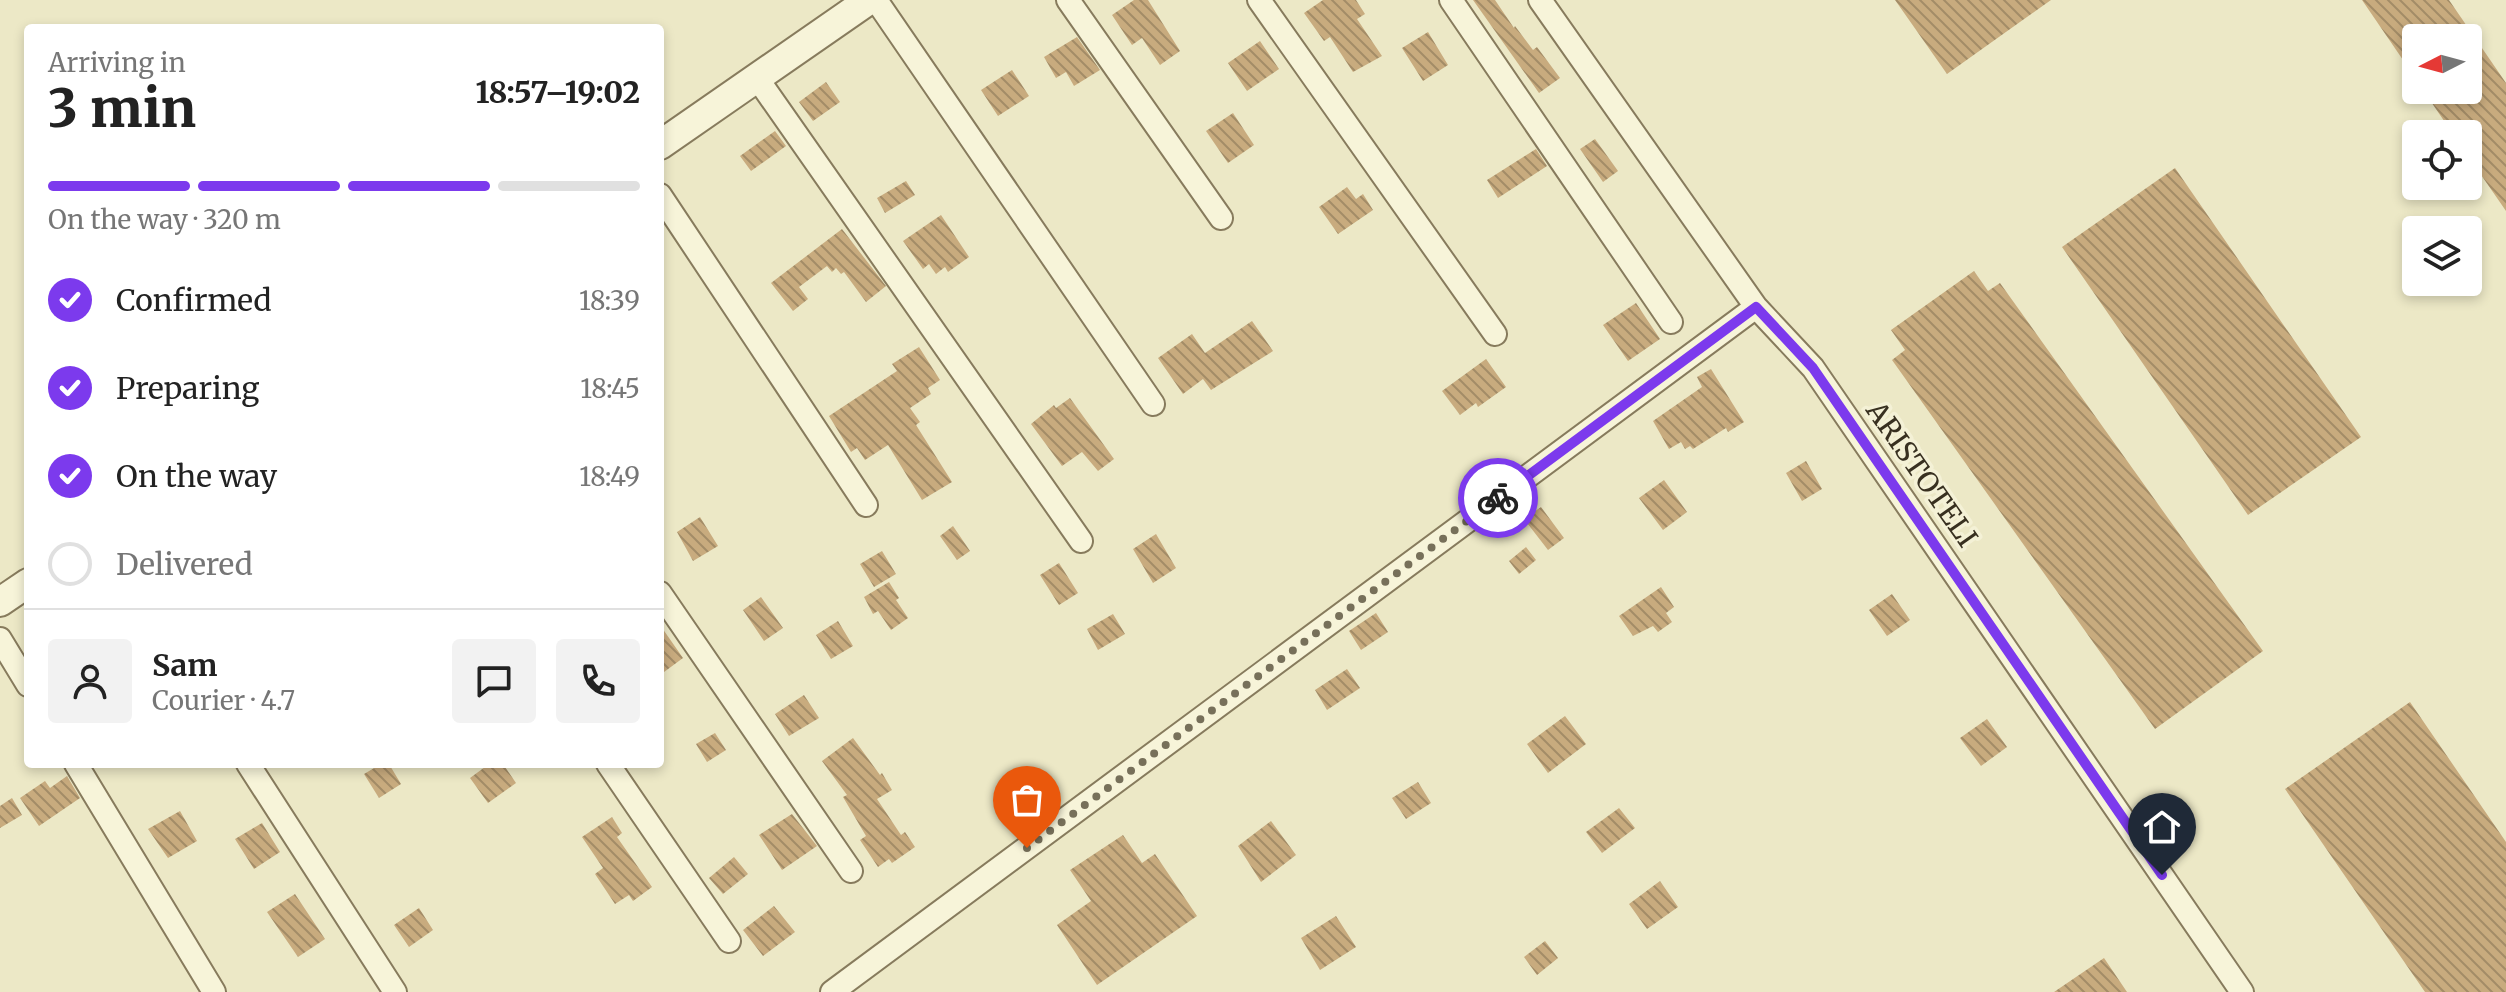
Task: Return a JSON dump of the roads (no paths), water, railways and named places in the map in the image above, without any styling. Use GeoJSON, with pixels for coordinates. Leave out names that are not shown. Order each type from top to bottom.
{"type":"FeatureCollection","features":[{"type":"Feature","properties":{"kind":"street"},"geometry":{"type":"LineString","coordinates":[[664,142],[869,0]]}},
{"type":"Feature","properties":{"kind":"street"},"geometry":{"type":"LineString","coordinates":[[876,0],[1153,404]]}},
{"type":"Feature","properties":{"kind":"street"},"geometry":{"type":"LineString","coordinates":[[1068,0],[1221,218]]}},
{"type":"Feature","properties":{"kind":"street"},"geometry":{"type":"LineString","coordinates":[[1259,0],[1495,334]]}},
{"type":"Feature","properties":{"kind":"street"},"geometry":{"type":"LineString","coordinates":[[1451,0],[1671,322]]}},
{"type":"Feature","properties":{"kind":"street","name":"ARISTOTELI"},"geometry":{"type":"LineString","coordinates":[[1540,0],[1756,307],[1813,368],[2242,992]]}},
{"type":"Feature","properties":{"kind":"street"},"geometry":{"type":"LineString","coordinates":[[757,78],[1081,541]]}},
{"type":"Feature","properties":{"kind":"street"},"geometry":{"type":"LineString","coordinates":[[664,201],[866,505]]}},
{"type":"Feature","properties":{"kind":"street"},"geometry":{"type":"LineString","coordinates":[[832,992],[1756,307]]}},
{"type":"Feature","properties":{"kind":"street"},"geometry":{"type":"LineString","coordinates":[[0,602],[24,586]]}},
{"type":"Feature","properties":{"kind":"street"},"geometry":{"type":"LineString","coordinates":[[664,599],[851,871]]}},
{"type":"Feature","properties":{"kind":"street"},"geometry":{"type":"LineString","coordinates":[[0,639],[24,678]]}},
{"type":"Feature","properties":{"kind":"street"},"geometry":{"type":"LineString","coordinates":[[78,768],[214,992]]}},
{"type":"Feature","properties":{"kind":"street"},"geometry":{"type":"LineString","coordinates":[[251,768],[395,992]]}},
{"type":"Feature","properties":{"kind":"street"},"geometry":{"type":"LineString","coordinates":[[611,768],[729,941]]}}]}
